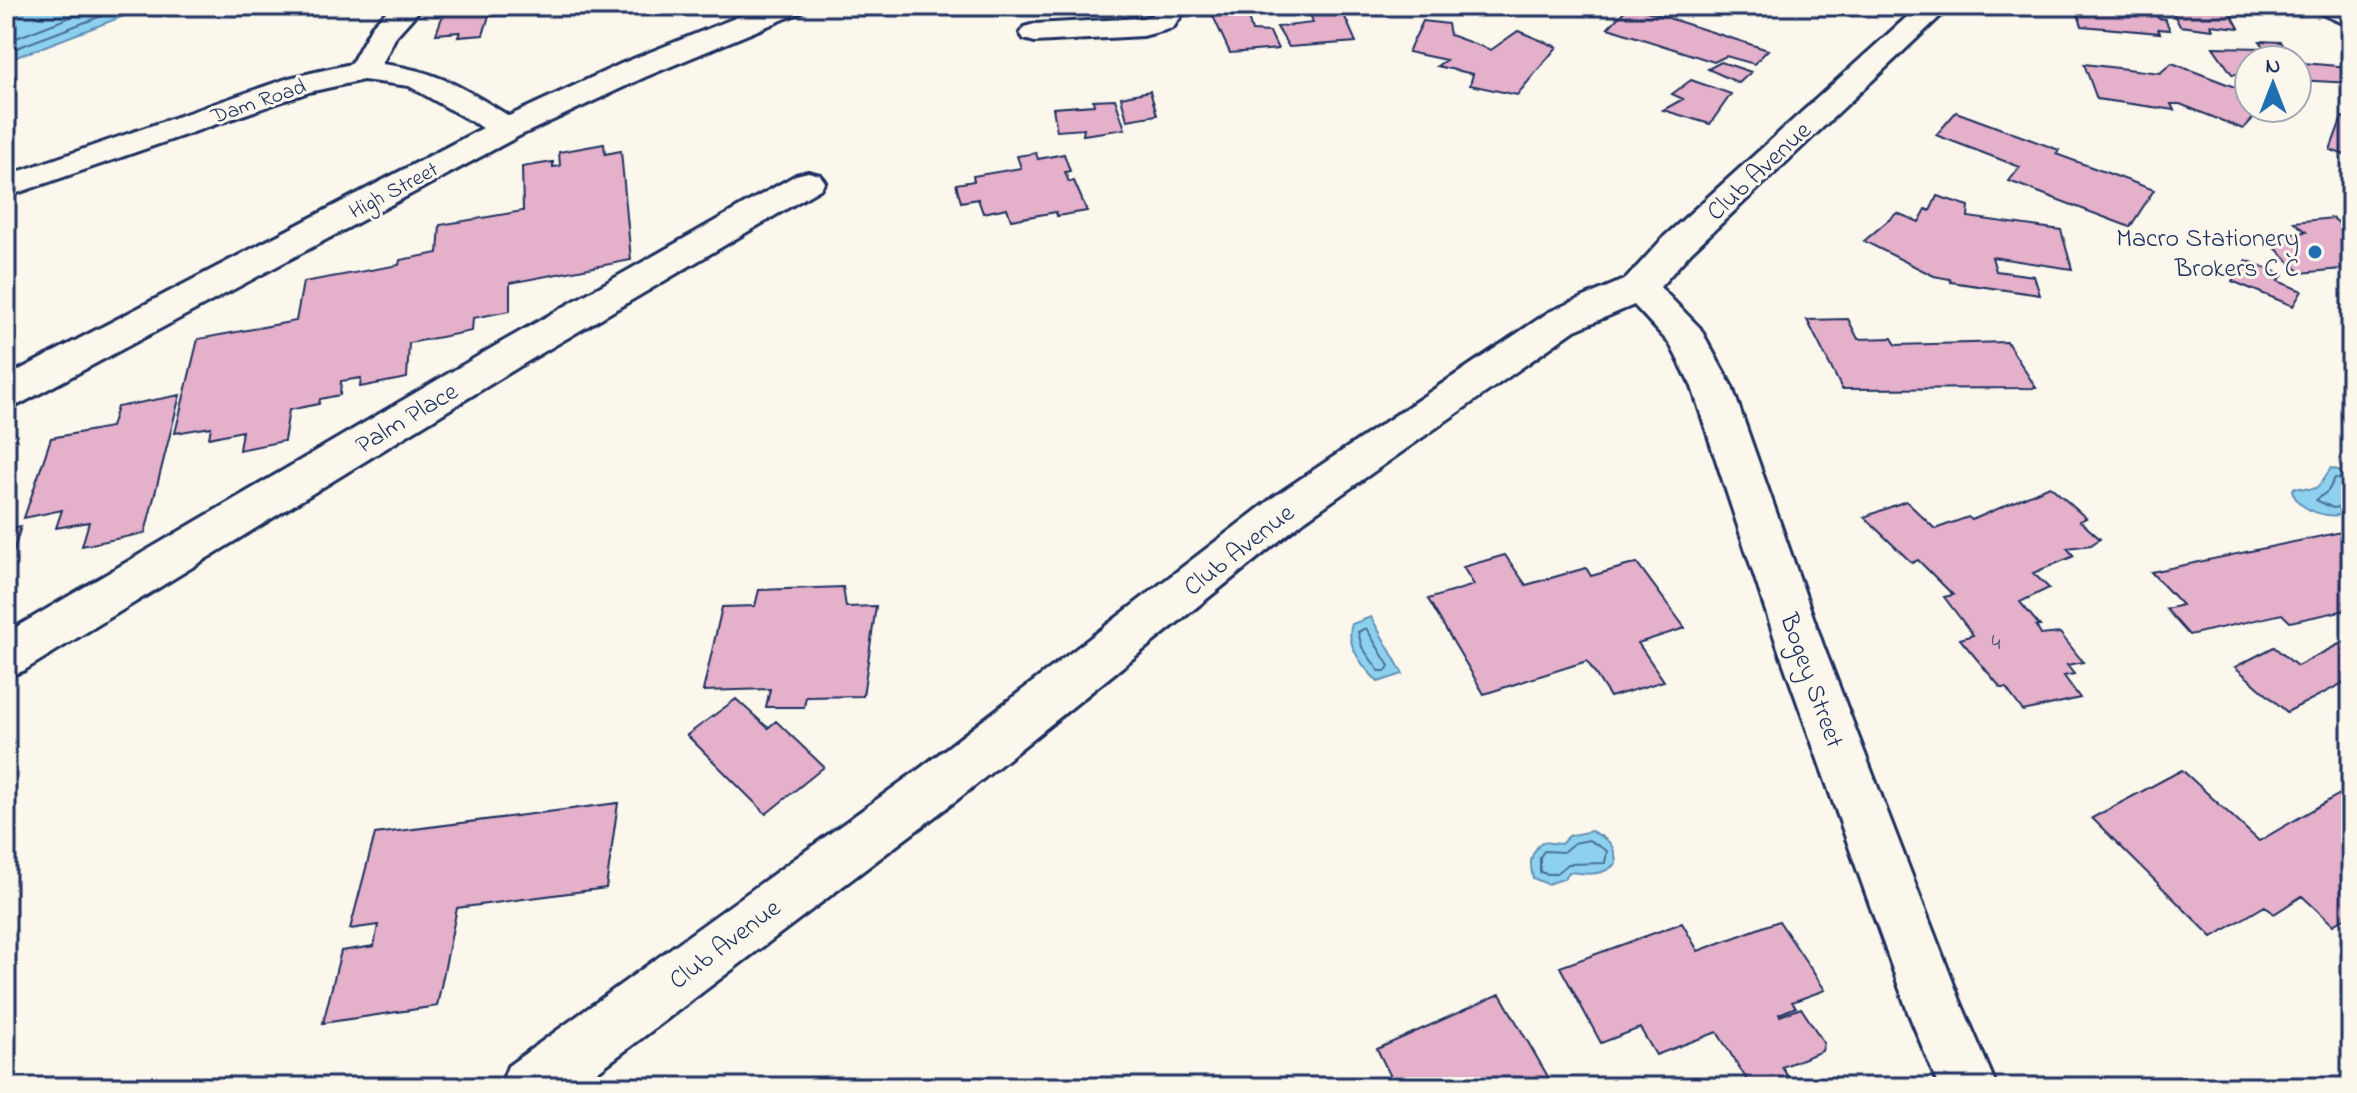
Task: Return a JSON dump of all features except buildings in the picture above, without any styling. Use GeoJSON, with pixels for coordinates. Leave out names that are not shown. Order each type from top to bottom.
{"type":"FeatureCollection","features":[{"type":"Feature","properties":{"kind":"street"},"geometry":{"type":"LineString","coordinates":[[363,71],[383,32],[408,6]]}},
{"type":"Feature","properties":{"kind":"street","name":"High Street"},"geometry":{"type":"LineString","coordinates":[[6,394],[507,129],[634,70],[791,6]]}},
{"type":"Feature","properties":{"kind":"street"},"geometry":{"type":"LineString","coordinates":[[1035,33],[1143,27],[1162,22],[1173,6]]}},
{"type":"Feature","properties":{"kind":"street","name":"Club Avenue"},"geometry":{"type":"LineString","coordinates":[[529,1087],[940,783],[1290,508],[1562,321],[1639,288],[1678,244],[1936,6]]}},
{"type":"Feature","properties":{"kind":"street"},"geometry":{"type":"LineString","coordinates":[[2328,6],[2351,18]]}},
{"type":"Feature","properties":{"kind":"street","name":"Dam Road"},"geometry":{"type":"LineString","coordinates":[[6,187],[300,85],[363,71],[416,78],[452,95],[507,129]]}},
{"type":"Feature","properties":{"kind":"street","name":"Palm Place"},"geometry":{"type":"LineString","coordinates":[[6,657],[516,351],[808,182]]}},
{"type":"Feature","properties":{"kind":"street","name":"Bogey Street"},"geometry":{"type":"LineString","coordinates":[[1639,288],[1686,337],[1712,387],[1800,645],[1936,1012],[1968,1087]]}},
{"type":"Feature","properties":{"kind":"water"},"geometry":{"type":"Polygon","coordinates":[[[6,6],[150,6],[6,61],[6,6]]]}},
{"type":"Feature","properties":{"kind":"water"},"geometry":{"type":"Polygon","coordinates":[[[2331,468],[2351,474],[2351,512],[2343,515],[2326,515],[2308,509],[2295,498],[2292,490],[2295,487],[2310,489],[2318,486],[2331,468]]]}},
{"type":"Feature","properties":{"kind":"water"},"geometry":{"type":"Polygon","coordinates":[[[1371,617],[1403,674],[1378,682],[1353,648],[1350,632],[1352,624],[1371,617]]]}},
{"type":"Feature","properties":{"kind":"water"},"geometry":{"type":"Polygon","coordinates":[[[1591,831],[1612,847],[1616,863],[1606,871],[1594,874],[1569,872],[1564,879],[1547,884],[1533,878],[1532,858],[1542,842],[1561,844],[1569,836],[1591,831]]]}},
{"type":"Feature","properties":{"kind":"place","name":"Macro Stationery Brokers C C"},"geometry":{"type":"Point","coordinates":[2315,252]}}]}
